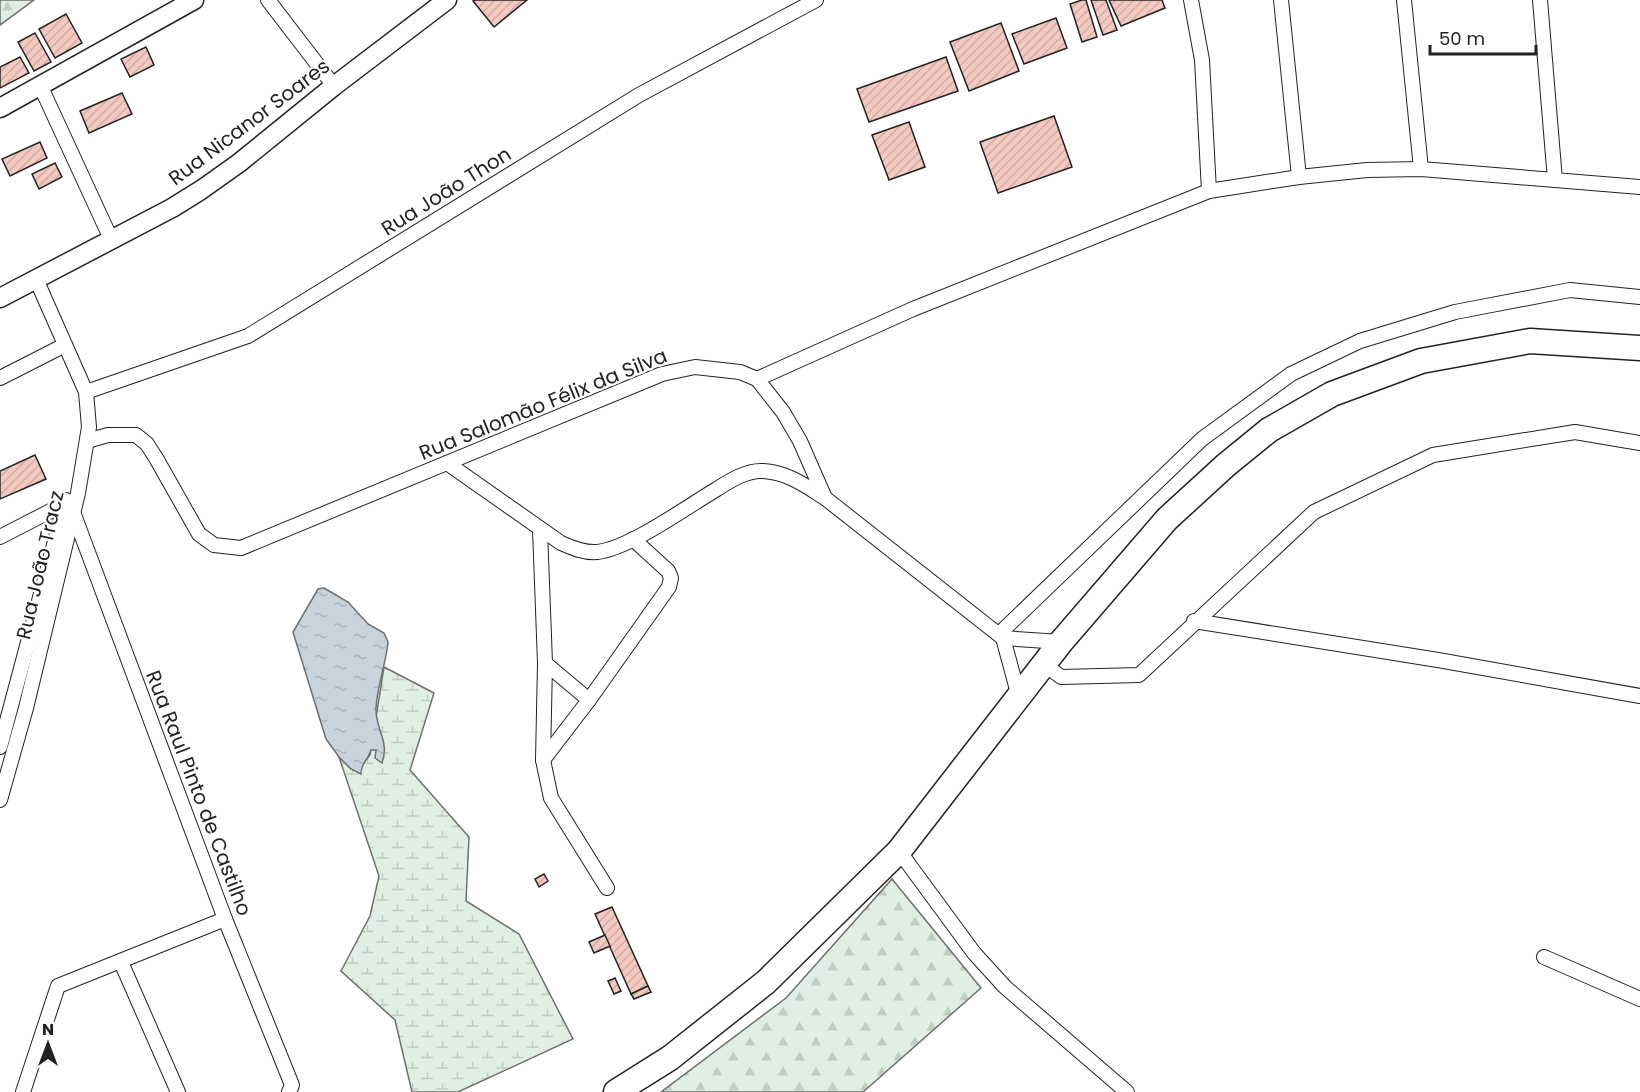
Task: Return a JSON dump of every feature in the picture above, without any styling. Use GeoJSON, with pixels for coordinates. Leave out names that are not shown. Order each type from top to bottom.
{"type":"FeatureCollection","features":[{"type":"Feature","properties":{"kind":"highway"},"geometry":{"type":"LineString","coordinates":[[616,1092],[670,1058],[766,982],[899,851],[1061,642],[1167,519],[1226,465],[1269,430],[1332,394],[1421,362],[1530,341],[1640,348]]}},
{"type":"Feature","properties":{"kind":"street"},"geometry":{"type":"LineString","coordinates":[[0,108],[194,0]]}},
{"type":"Feature","properties":{"kind":"street"},"geometry":{"type":"LineString","coordinates":[[268,0],[334,86]]}},
{"type":"Feature","properties":{"kind":"street","name":"Rua Nicanor Soares"},"geometry":{"type":"LineString","coordinates":[[0,298],[172,208],[201,190],[239,163],[334,86],[447,0]]}},
{"type":"Feature","properties":{"kind":"street","name":"Rua João Thon"},"geometry":{"type":"LineString","coordinates":[[86,392],[248,336],[639,95],[816,0]]}},
{"type":"Feature","properties":{"kind":"street"},"geometry":{"type":"LineString","coordinates":[[1191,0],[1202,60],[1209,191]]}},
{"type":"Feature","properties":{"kind":"street"},"geometry":{"type":"LineString","coordinates":[[1281,0],[1299,177]]}},
{"type":"Feature","properties":{"kind":"street"},"geometry":{"type":"LineString","coordinates":[[1404,0],[1422,169]]}},
{"type":"Feature","properties":{"kind":"street"},"geometry":{"type":"LineString","coordinates":[[1540,0],[1555,180]]}},
{"type":"Feature","properties":{"kind":"street"},"geometry":{"type":"LineString","coordinates":[[40,85],[111,239]]}},
{"type":"Feature","properties":{"kind":"street"},"geometry":{"type":"LineString","coordinates":[[825,498],[800,441],[783,412],[757,380],[913,309],[1209,191],[1299,177],[1367,170],[1422,169],[1640,187]]}},
{"type":"Feature","properties":{"kind":"street","name":"Rua João Tracz"},"geometry":{"type":"LineString","coordinates":[[0,800],[5,768],[14,751],[69,508],[69,492],[80,478],[87,441],[89,413],[86,392],[36,279]]}},
{"type":"Feature","properties":{"kind":"street"},"geometry":{"type":"LineString","coordinates":[[1001,636],[1202,439],[1292,374],[1360,341],[1455,312],[1570,290],[1640,297]]}},
{"type":"Feature","properties":{"kind":"street"},"geometry":{"type":"LineString","coordinates":[[0,378],[65,345]]}},
{"type":"Feature","properties":{"kind":"street","name":"Rua Salomão Félix da Silva"},"geometry":{"type":"LineString","coordinates":[[87,441],[108,435],[136,435],[147,444],[156,458],[199,534],[214,545],[241,548],[662,374],[695,367],[740,372],[757,380]]}},
{"type":"Feature","properties":{"kind":"street"},"geometry":{"type":"LineString","coordinates":[[1044,664],[1061,677],[1139,675],[1194,621],[1314,512],[1433,455],[1575,432],[1640,443]]}},
{"type":"Feature","properties":{"kind":"street"},"geometry":{"type":"LineString","coordinates":[[447,462],[561,543],[579,550],[596,552],[621,546],[737,477],[761,471],[781,474],[825,498],[1001,636],[1061,642]]}},
{"type":"Feature","properties":{"kind":"street"},"geometry":{"type":"LineString","coordinates":[[0,537],[69,508]]}},
{"type":"Feature","properties":{"kind":"street","name":"Rua João Tracz"},"geometry":{"type":"LineString","coordinates":[[0,747],[69,508]]}},
{"type":"Feature","properties":{"kind":"street","name":"Rua Raul Pinto de Castilho"},"geometry":{"type":"LineString","coordinates":[[69,508],[291,1088]]}},
{"type":"Feature","properties":{"kind":"street"},"geometry":{"type":"LineString","coordinates":[[540,530],[545,663],[543,760],[551,798],[606,888]]}},
{"type":"Feature","properties":{"kind":"street"},"geometry":{"type":"LineString","coordinates":[[543,760],[589,700],[669,587],[671,578],[668,571],[633,539]]}},
{"type":"Feature","properties":{"kind":"street"},"geometry":{"type":"LineString","coordinates":[[1194,621],[1427,658],[1640,696]]}},
{"type":"Feature","properties":{"kind":"street"},"geometry":{"type":"LineString","coordinates":[[1001,636],[1018,697]]}},
{"type":"Feature","properties":{"kind":"street"},"geometry":{"type":"LineString","coordinates":[[545,663],[589,700]]}},
{"type":"Feature","properties":{"kind":"street"},"geometry":{"type":"LineString","coordinates":[[0,747],[14,751]]}},
{"type":"Feature","properties":{"kind":"street"},"geometry":{"type":"LineString","coordinates":[[899,851],[974,953],[1005,987],[1127,1092]]}},
{"type":"Feature","properties":{"kind":"street"},"geometry":{"type":"LineString","coordinates":[[23,1092],[58,986],[225,919]]}},
{"type":"Feature","properties":{"kind":"street"},"geometry":{"type":"LineString","coordinates":[[1544,957],[1640,999]]}},
{"type":"Feature","properties":{"kind":"street"},"geometry":{"type":"LineString","coordinates":[[121,962],[178,1092]]}},
{"type":"Feature","properties":{"kind":"green space"},"geometry":{"type":"Polygon","coordinates":[[[0,0],[34,0],[0,25],[0,0]]]}},
{"type":"Feature","properties":{"kind":"green space"},"geometry":{"type":"Polygon","coordinates":[[[384,667],[434,693],[410,770],[469,837],[466,901],[519,934],[573,1039],[458,1092],[412,1092],[395,1020],[341,971],[370,916],[379,876],[339,757],[351,769],[361,766],[370,755],[384,667]]]}},
{"type":"Feature","properties":{"kind":"green space"},"geometry":{"type":"Polygon","coordinates":[[[892,879],[981,988],[863,1092],[661,1092],[786,998],[892,879]]]}},
{"type":"Feature","properties":{"kind":"water"},"geometry":{"type":"Polygon","coordinates":[[[324,588],[348,602],[368,624],[384,633],[388,642],[376,708],[384,755],[382,763],[375,758],[376,750],[371,750],[361,774],[351,769],[339,757],[326,739],[293,632],[318,589],[324,588]]]}},
{"type":"Feature","properties":{"kind":"building"},"geometry":{"type":"Polygon","coordinates":[[[527,0],[494,27],[473,1],[527,0]]]}},
{"type":"Feature","properties":{"kind":"building"},"geometry":{"type":"Polygon","coordinates":[[[1086,0],[1097,37],[1082,42],[1070,4],[1086,0]]]}},
{"type":"Feature","properties":{"kind":"building"},"geometry":{"type":"Polygon","coordinates":[[[1091,0],[1106,0],[1117,30],[1103,35],[1091,0]]]}},
{"type":"Feature","properties":{"kind":"building"},"geometry":{"type":"Polygon","coordinates":[[[1109,0],[1162,0],[1165,8],[1121,26],[1109,0]]]}},
{"type":"Feature","properties":{"kind":"building"},"geometry":{"type":"Polygon","coordinates":[[[66,14],[82,43],[55,58],[39,29],[66,14]]]}},
{"type":"Feature","properties":{"kind":"building"},"geometry":{"type":"Polygon","coordinates":[[[1056,18],[1067,48],[1024,64],[1012,34],[1056,18]]]}},
{"type":"Feature","properties":{"kind":"building"},"geometry":{"type":"Polygon","coordinates":[[[1001,23],[1019,71],[969,91],[950,42],[1001,23]]]}},
{"type":"Feature","properties":{"kind":"building"},"geometry":{"type":"Polygon","coordinates":[[[35,33],[51,62],[34,71],[18,42],[35,33]]]}},
{"type":"Feature","properties":{"kind":"building"},"geometry":{"type":"Polygon","coordinates":[[[146,47],[154,65],[130,77],[121,59],[146,47]]]}},
{"type":"Feature","properties":{"kind":"building"},"geometry":{"type":"Polygon","coordinates":[[[20,57],[29,73],[0,88],[0,67],[20,57]]]}},
{"type":"Feature","properties":{"kind":"building"},"geometry":{"type":"Polygon","coordinates":[[[946,57],[958,91],[869,122],[857,89],[946,57]]]}},
{"type":"Feature","properties":{"kind":"building"},"geometry":{"type":"Polygon","coordinates":[[[122,93],[132,114],[89,133],[80,111],[122,93]]]}},
{"type":"Feature","properties":{"kind":"building"},"geometry":{"type":"Polygon","coordinates":[[[1054,116],[1072,167],[998,193],[980,142],[1054,116]]]}},
{"type":"Feature","properties":{"kind":"building"},"geometry":{"type":"Polygon","coordinates":[[[909,122],[925,167],[889,180],[872,135],[909,122]]]}},
{"type":"Feature","properties":{"kind":"building"},"geometry":{"type":"Polygon","coordinates":[[[40,142],[47,158],[10,176],[2,159],[40,142]]]}},
{"type":"Feature","properties":{"kind":"building"},"geometry":{"type":"Polygon","coordinates":[[[55,163],[62,177],[39,189],[32,174],[55,163]]]}},
{"type":"Feature","properties":{"kind":"building"},"geometry":{"type":"Polygon","coordinates":[[[35,455],[46,479],[0,499],[0,471],[35,455]]]}},
{"type":"Feature","properties":{"kind":"building"},"geometry":{"type":"Polygon","coordinates":[[[544,874],[548,881],[539,887],[535,879],[544,874]]]}},
{"type":"Feature","properties":{"kind":"building"},"geometry":{"type":"Polygon","coordinates":[[[612,907],[648,986],[631,994],[595,914],[612,907]]]}},
{"type":"Feature","properties":{"kind":"building"},"geometry":{"type":"Polygon","coordinates":[[[605,935],[610,946],[594,953],[589,942],[605,935]]]}},
{"type":"Feature","properties":{"kind":"building"},"geometry":{"type":"Polygon","coordinates":[[[615,978],[621,991],[614,994],[608,981],[615,978]]]}},
{"type":"Feature","properties":{"kind":"building"},"geometry":{"type":"Polygon","coordinates":[[[648,986],[651,992],[634,999],[631,994],[648,986]]]}}]}
